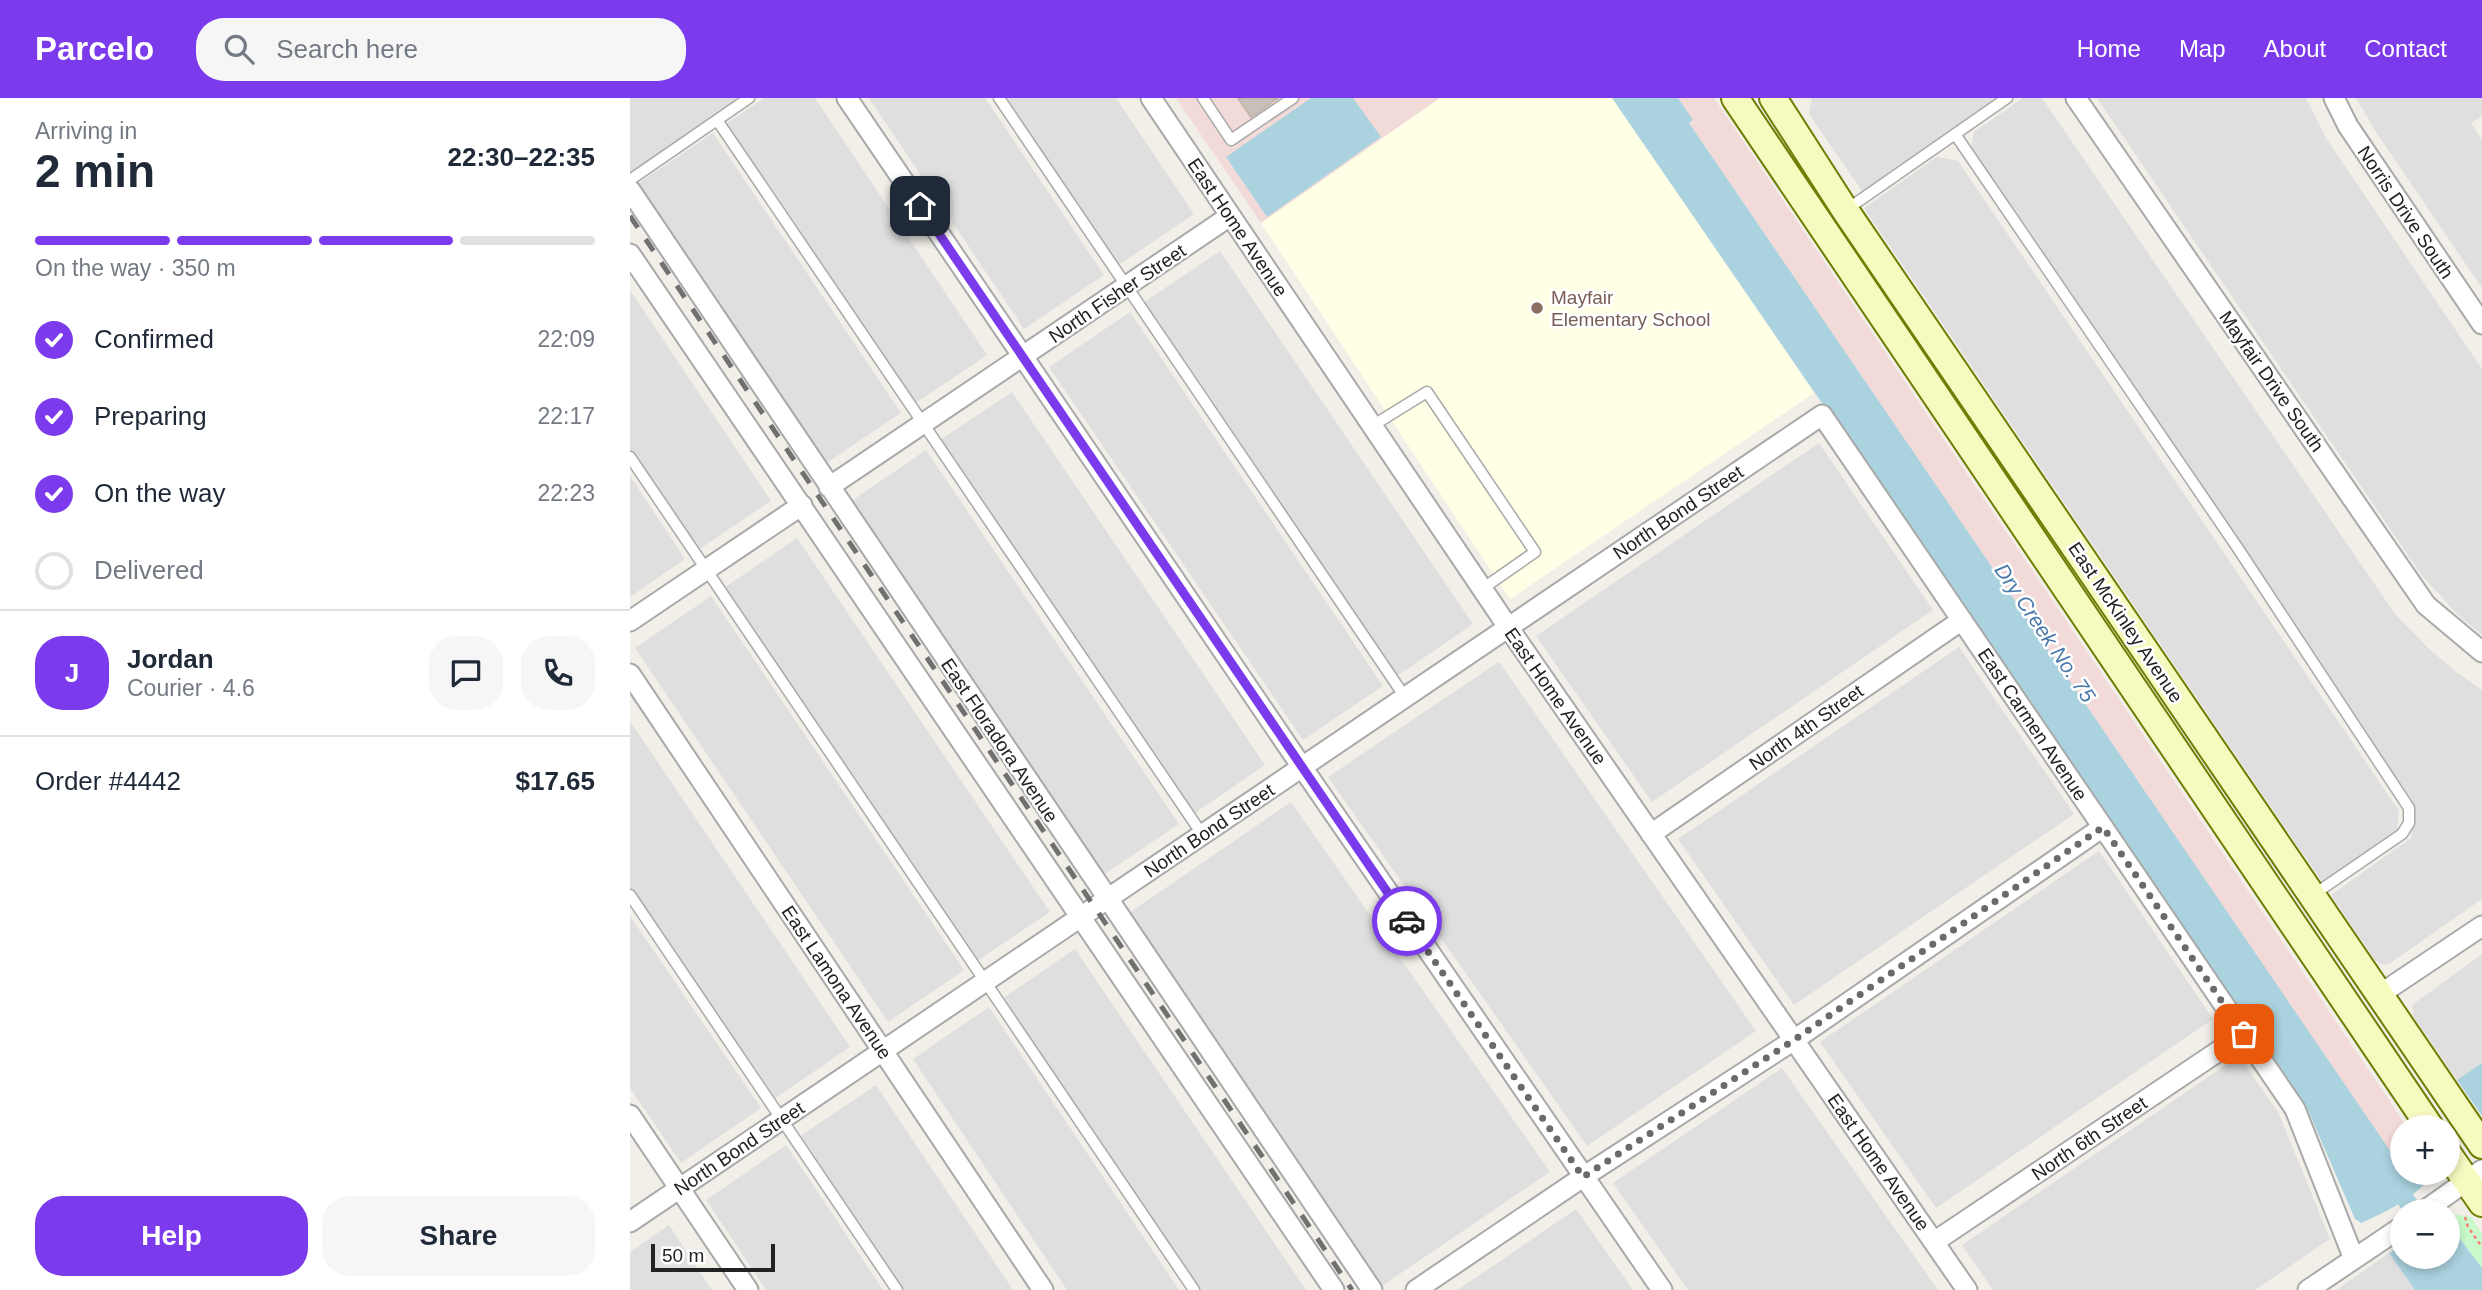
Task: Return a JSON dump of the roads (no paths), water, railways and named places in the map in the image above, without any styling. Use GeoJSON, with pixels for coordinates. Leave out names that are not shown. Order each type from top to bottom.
{"type":"FeatureCollection","features":[{"type":"Feature","properties":{"kind":"main road","name":"East McKinley Avenue"},"geometry":{"type":"LineString","coordinates":[[1773,98],[1845,210],[2482,1145]]}},
{"type":"Feature","properties":{"kind":"main road","name":"East McKinley Avenue"},"geometry":{"type":"LineString","coordinates":[[1749,103],[2234,838],[2422,1115]]}},
{"type":"Feature","properties":{"kind":"main road"},"geometry":{"type":"LineString","coordinates":[[2234,838],[2280,881],[2353,986],[2371,996],[2379,995]]}},
{"type":"Feature","properties":{"kind":"main road"},"geometry":{"type":"LineString","coordinates":[[2460,1172],[2474,1192]]}},
{"type":"Feature","properties":{"kind":"street"},"geometry":{"type":"LineString","coordinates":[[847,98],[1661,1290]]}},
{"type":"Feature","properties":{"kind":"street","name":"East Home Avenue"},"geometry":{"type":"LineString","coordinates":[[1151,98],[1508,627],[1967,1290]]}},
{"type":"Feature","properties":{"kind":"street","name":"Mayfair Drive South"},"geometry":{"type":"LineString","coordinates":[[2076,98],[2426,605],[2482,652]]}},
{"type":"Feature","properties":{"kind":"street","name":"Norris Drive South"},"geometry":{"type":"LineString","coordinates":[[2334,98],[2348,126],[2482,324]]}},
{"type":"Feature","properties":{"kind":"street","name":"East Floradora Avenue"},"geometry":{"type":"LineString","coordinates":[[630,190],[1372,1290]]}},
{"type":"Feature","properties":{"kind":"street","name":"North Fisher Street"},"geometry":{"type":"LineString","coordinates":[[828,487],[1230,216]]}},
{"type":"Feature","properties":{"kind":"street","name":"East Floradora Avenue"},"geometry":{"type":"LineString","coordinates":[[630,254],[1334,1290]]}},
{"type":"Feature","properties":{"kind":"street","name":"North Bond Street"},"geometry":{"type":"LineString","coordinates":[[630,1222],[1822,415]]}},
{"type":"Feature","properties":{"kind":"street","name":"East Carmen Avenue"},"geometry":{"type":"LineString","coordinates":[[1822,415],[2295,1109],[2354,1259]]}},
{"type":"Feature","properties":{"kind":"street"},"geometry":{"type":"LineString","coordinates":[[630,621],[802,505]]}},
{"type":"Feature","properties":{"kind":"street","name":"North 4th Street"},"geometry":{"type":"LineString","coordinates":[[1651,834],[1962,620]]}},
{"type":"Feature","properties":{"kind":"street","name":"East Lamona Avenue"},"geometry":{"type":"LineString","coordinates":[[630,674],[1043,1290]]}},
{"type":"Feature","properties":{"kind":"street"},"geometry":{"type":"LineString","coordinates":[[1416,1290],[1583,1177],[1794,1040],[2103,827]]}},
{"type":"Feature","properties":{"kind":"street"},"geometry":{"type":"LineString","coordinates":[[2379,995],[2482,926]]}},
{"type":"Feature","properties":{"kind":"street","name":"North 6th Street"},"geometry":{"type":"LineString","coordinates":[[1934,1242],[2244,1034]]}},
{"type":"Feature","properties":{"kind":"street"},"geometry":{"type":"LineString","coordinates":[[630,1115],[748,1290]]}},
{"type":"Feature","properties":{"kind":"street"},"geometry":{"type":"LineString","coordinates":[[2454,1199],[2474,1192]]}},
{"type":"Feature","properties":{"kind":"street"},"geometry":{"type":"LineString","coordinates":[[2308,1290],[2330,1280],[2354,1259],[2390,1234]]}},
{"type":"Feature","properties":{"kind":"lane"},"geometry":{"type":"LineString","coordinates":[[630,180],[749,98]]}},
{"type":"Feature","properties":{"kind":"lane"},"geometry":{"type":"LineString","coordinates":[[999,98],[1405,697]]}},
{"type":"Feature","properties":{"kind":"lane"},"geometry":{"type":"LineString","coordinates":[[1203,98],[1231,140],[1293,98]]}},
{"type":"Feature","properties":{"kind":"lane"},"geometry":{"type":"LineString","coordinates":[[1845,210],[2007,98]]}},
{"type":"Feature","properties":{"kind":"lane"},"geometry":{"type":"LineString","coordinates":[[718,120],[1202,834]]}},
{"type":"Feature","properties":{"kind":"lane"},"geometry":{"type":"LineString","coordinates":[[1955,134],[2236,547],[2409,808],[2409,823],[2402,835],[2313,895]]}},
{"type":"Feature","properties":{"kind":"lane"},"geometry":{"type":"LineString","coordinates":[[1372,426],[1427,392],[1535,552],[1482,589]]}},
{"type":"Feature","properties":{"kind":"lane"},"geometry":{"type":"LineString","coordinates":[[630,457],[1194,1290]]}},
{"type":"Feature","properties":{"kind":"lane"},"geometry":{"type":"LineString","coordinates":[[630,895],[897,1290]]}},
{"type":"Feature","properties":{"kind":"water"},"geometry":{"type":"Polygon","coordinates":[[[1311,98],[1353,98],[1381,137],[1267,217],[1226,157],[1311,98]]]}},
{"type":"Feature","properties":{"kind":"water"},"geometry":{"type":"Polygon","coordinates":[[[1612,98],[1678,98],[1693,120],[1689,123],[2390,1151],[2390,1185],[2424,1185],[2406,1199],[2390,1199],[2390,1208],[2361,1223],[2355,1219],[2307,1108],[1612,98]]]}},
{"type":"Feature","properties":{"kind":"water"},"geometry":{"type":"Polygon","coordinates":[[[2482,1063],[2482,1116],[2457,1080],[2482,1063]]]}},
{"type":"Feature","properties":{"kind":"water"},"geometry":{"type":"Polygon","coordinates":[[[2460,1239],[2482,1268],[2482,1290],[2415,1290],[2400,1269],[2460,1269],[2460,1239]]]}},
{"type":"Feature","properties":{"kind":"waterway","name":"Dry Creek No. 75"},"geometry":{"type":"LineString","coordinates":[[2395,1185],[2405,1199]]}},
{"type":"Feature","properties":{"kind":"railway"},"geometry":{"type":"LineString","coordinates":[[630,216],[1352,1290]]}},
{"type":"Feature","properties":{"kind":"place","name":"Mayfair Elementary School"},"geometry":{"type":"Point","coordinates":[1537,308]}}]}
